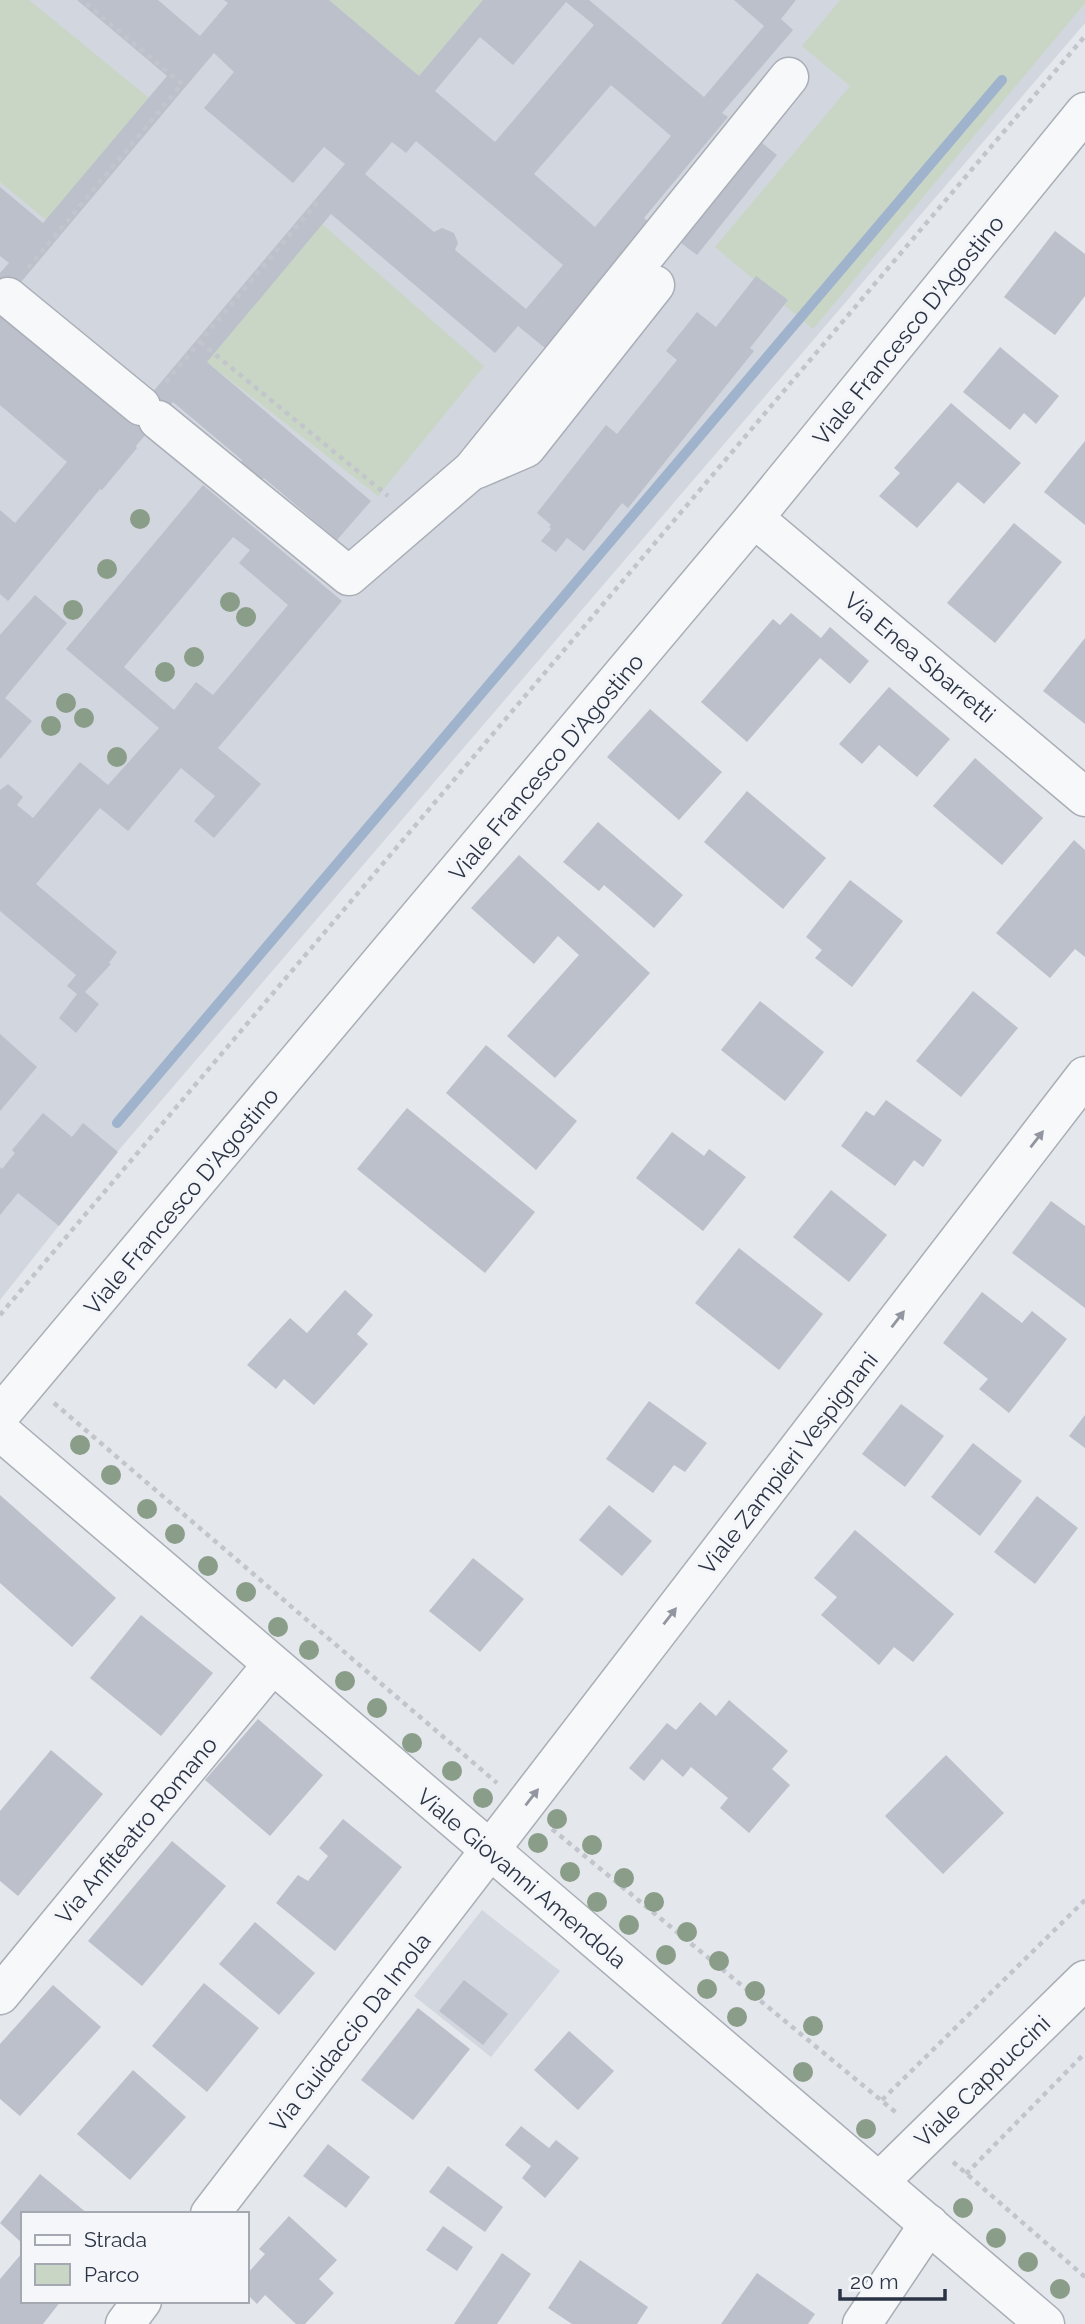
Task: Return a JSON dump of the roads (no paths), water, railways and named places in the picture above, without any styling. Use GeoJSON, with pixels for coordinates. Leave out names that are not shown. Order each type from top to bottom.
{"type":"FeatureCollection","features":[{"type":"Feature","properties":{"kind":"street"},"geometry":{"type":"LineString","coordinates":[[16,285],[349,576],[472,470],[526,448],[655,287],[684,207],[789,77]]}},
{"type":"Feature","properties":{"kind":"street","name":"Viale Francesco D'Agostino"},"geometry":{"type":"LineString","coordinates":[[0,1415],[754,518],[1085,112]]}},
{"type":"Feature","properties":{"kind":"street","name":"Via Enea Sbarretti"},"geometry":{"type":"LineString","coordinates":[[754,518],[1085,797]]}},
{"type":"Feature","properties":{"kind":"street","name":"Viale Zampieri Vespignani"},"geometry":{"type":"LineString","coordinates":[[490,1851],[1085,1076]]}},
{"type":"Feature","properties":{"kind":"street","name":"Viale Giovanni Amendola"},"geometry":{"type":"LineString","coordinates":[[0,1431],[1045,2324]]}},
{"type":"Feature","properties":{"kind":"street","name":"Via Anfiteatro Romano"},"geometry":{"type":"LineString","coordinates":[[0,1995],[272,1665]]}},
{"type":"Feature","properties":{"kind":"street","name":"Via Guidaccio Da Imola"},"geometry":{"type":"LineString","coordinates":[[212,2212],[490,1851]]}},
{"type":"Feature","properties":{"kind":"street","name":"Viale Cappuccini"},"geometry":{"type":"LineString","coordinates":[[880,2181],[1085,1980]]}},
{"type":"Feature","properties":{"kind":"street"},"geometry":{"type":"LineString","coordinates":[[862,2324],[929,2224]]}},
{"type":"Feature","properties":{"kind":"street"},"geometry":{"type":"LineString","coordinates":[[125,2324],[141,2303]]}},
{"type":"Feature","properties":{"kind":"waterway"},"geometry":{"type":"LineString","coordinates":[[117,1123],[1002,80]]}}]}
